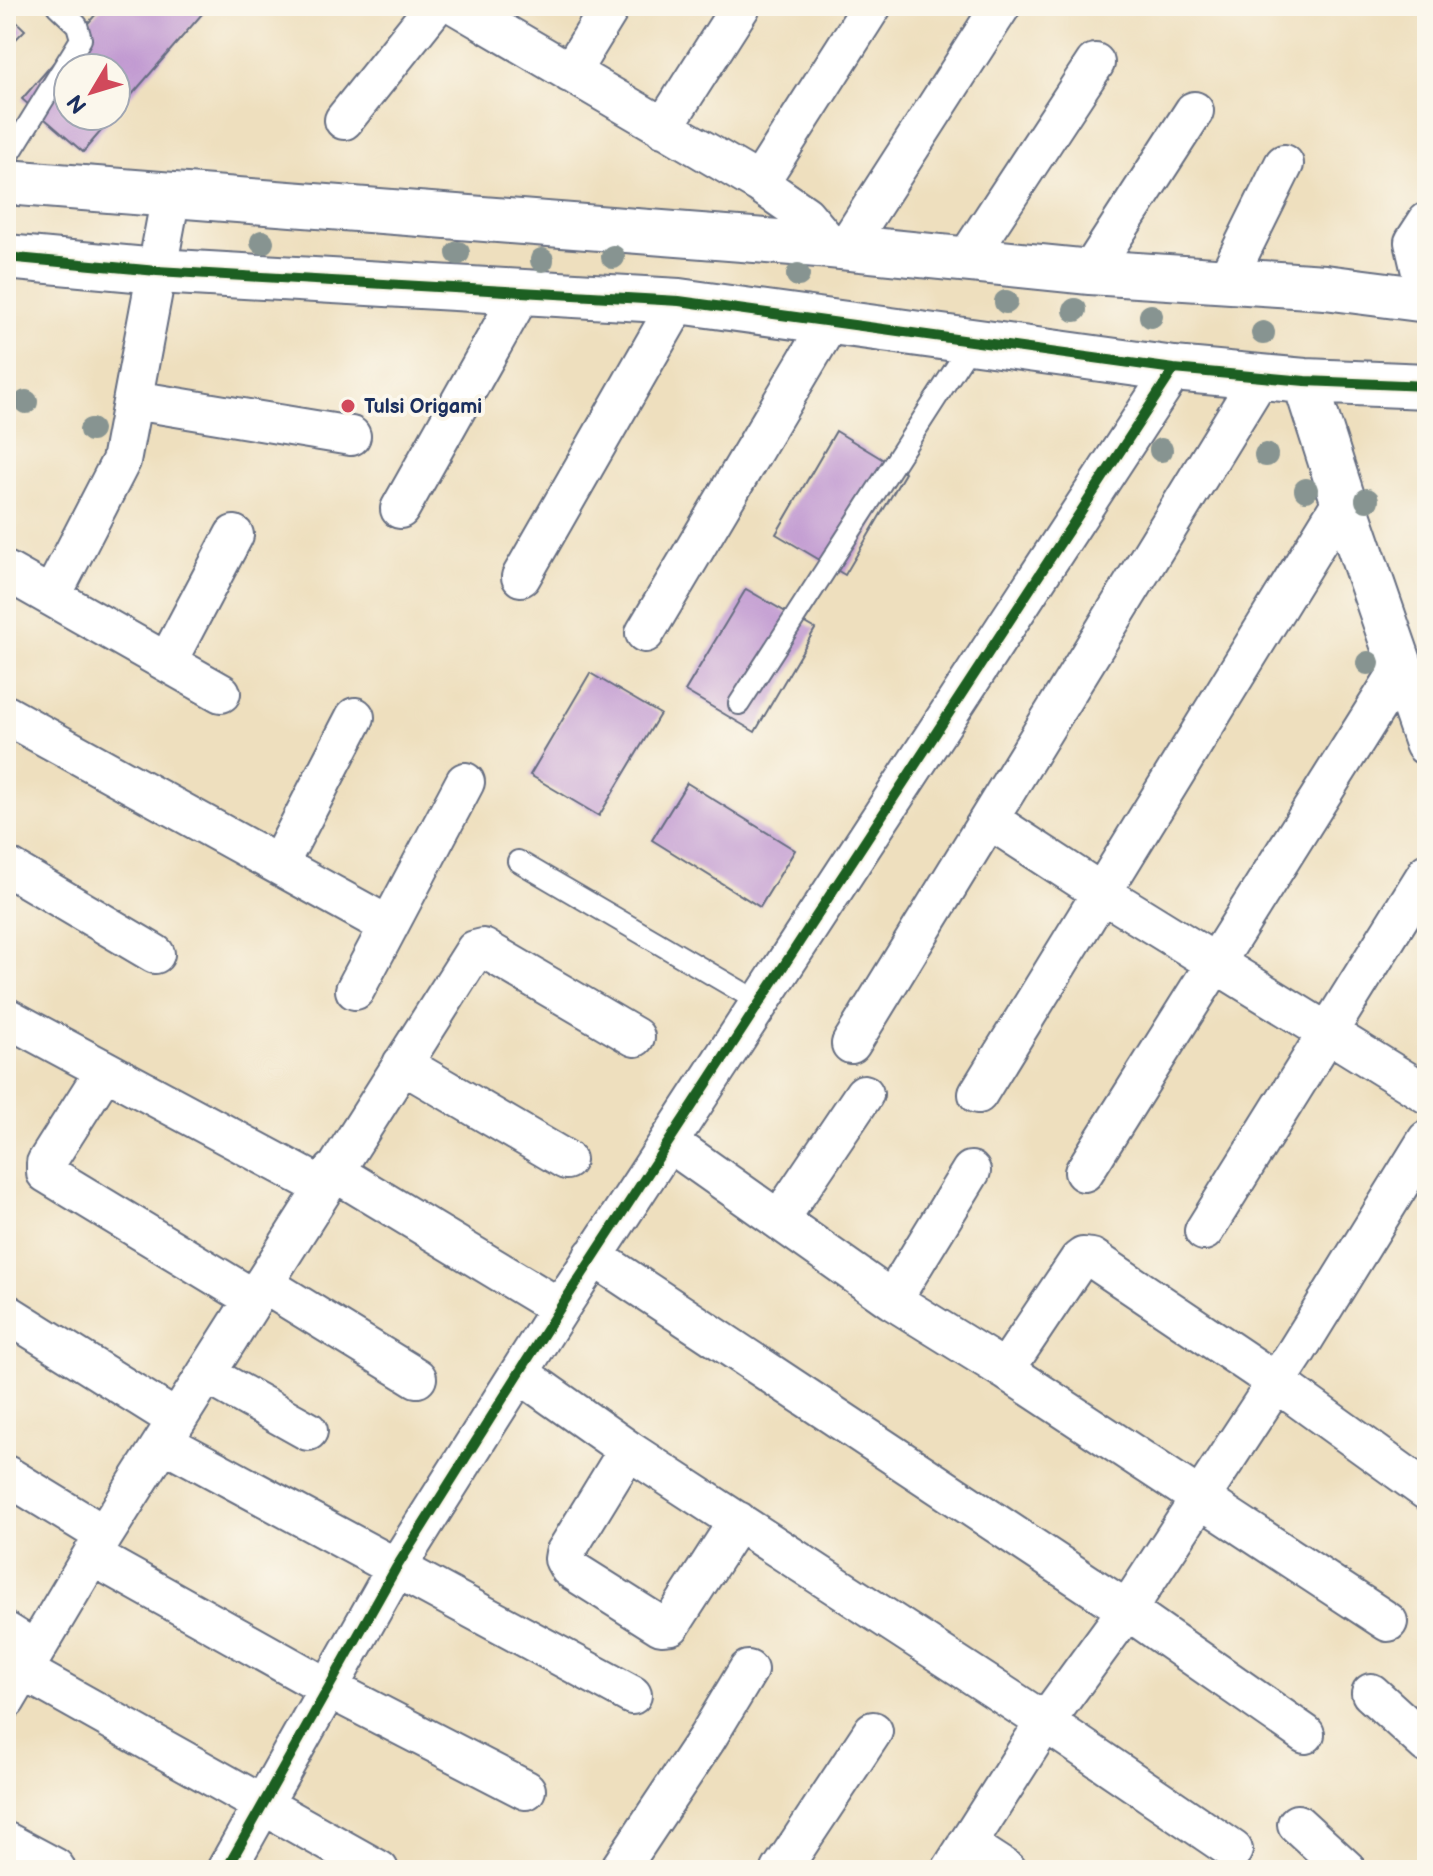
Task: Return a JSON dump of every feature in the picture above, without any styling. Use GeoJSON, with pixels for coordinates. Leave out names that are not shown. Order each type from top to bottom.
{"type":"FeatureCollection","features":[{"type":"Feature","properties":{"kind":"street"},"geometry":{"type":"LineString","coordinates":[[344,120],[435,6]]}},
{"type":"Feature","properties":{"kind":"street"},"geometry":{"type":"LineString","coordinates":[[570,73],[611,6]]}},
{"type":"Feature","properties":{"kind":"street"},"geometry":{"type":"LineString","coordinates":[[663,128],[741,6]]}},
{"type":"Feature","properties":{"kind":"street"},"geometry":{"type":"LineString","coordinates":[[759,183],[872,6]]}},
{"type":"Feature","properties":{"kind":"street"},"geometry":{"type":"LineString","coordinates":[[839,247],[1001,6]]}},
{"type":"Feature","properties":{"kind":"street"},"geometry":{"type":"LineString","coordinates":[[473,10],[570,73],[759,183],[805,215],[839,247]]}},
{"type":"Feature","properties":{"kind":"street"},"geometry":{"type":"LineString","coordinates":[[965,261],[1095,63]]}},
{"type":"Feature","properties":{"kind":"street"},"geometry":{"type":"LineString","coordinates":[[1090,272],[1194,111]]}},
{"type":"Feature","properties":{"kind":"street"},"geometry":{"type":"LineString","coordinates":[[1226,281],[1284,164]]}},
{"type":"Feature","properties":{"kind":"street"},"geometry":{"type":"LineString","coordinates":[[6,182],[839,247],[1090,272],[1325,287],[1427,299],[1414,242],[1427,222]]}},
{"type":"Feature","properties":{"kind":"street"},"geometry":{"type":"LineString","coordinates":[[52,595],[115,476],[126,443],[171,195]]}},
{"type":"Feature","properties":{"kind":"street"},"geometry":{"type":"LineString","coordinates":[[6,257],[157,271],[679,301],[1174,369],[1305,381],[1427,386]]}},
{"type":"Feature","properties":{"kind":"street"},"geometry":{"type":"LineString","coordinates":[[400,509],[522,292]]}},
{"type":"Feature","properties":{"kind":"street"},"geometry":{"type":"LineString","coordinates":[[521,577],[679,301]]}},
{"type":"Feature","properties":{"kind":"street"},"geometry":{"type":"LineString","coordinates":[[645,633],[831,320]]}},
{"type":"Feature","properties":{"kind":"street"},"geometry":{"type":"LineString","coordinates":[[226,1870],[396,1568],[560,1308],[1174,369]]}},
{"type":"Feature","properties":{"kind":"street"},"geometry":{"type":"LineString","coordinates":[[851,1044],[1260,377]]}},
{"type":"Feature","properties":{"kind":"street"},"geometry":{"type":"LineString","coordinates":[[1305,381],[1343,500],[1413,684],[1427,743]]}},
{"type":"Feature","properties":{"kind":"street"},"geometry":{"type":"LineString","coordinates":[[134,400],[351,436]]}},
{"type":"Feature","properties":{"kind":"street"},"geometry":{"type":"LineString","coordinates":[[978,1094],[1343,500]]}},
{"type":"Feature","properties":{"kind":"street"},"geometry":{"type":"LineString","coordinates":[[167,662],[234,535]]}},
{"type":"Feature","properties":{"kind":"street"},"geometry":{"type":"LineString","coordinates":[[8,578],[52,595],[221,693]]}},
{"type":"Feature","properties":{"kind":"street"},"geometry":{"type":"LineString","coordinates":[[1084,1172],[1216,963],[1413,684]]}},
{"type":"Feature","properties":{"kind":"street"},"geometry":{"type":"LineString","coordinates":[[6,715],[389,926]]}},
{"type":"Feature","properties":{"kind":"street"},"geometry":{"type":"LineString","coordinates":[[279,864],[355,717]]}},
{"type":"Feature","properties":{"kind":"street"},"geometry":{"type":"LineString","coordinates":[[355,990],[465,782]]}},
{"type":"Feature","properties":{"kind":"street"},"geometry":{"type":"LineString","coordinates":[[990,820],[1427,1094]]}},
{"type":"Feature","properties":{"kind":"street"},"geometry":{"type":"LineString","coordinates":[[6,866],[155,954]]}},
{"type":"Feature","properties":{"kind":"street"},"geometry":{"type":"LineString","coordinates":[[1204,1231],[1427,873]]}},
{"type":"Feature","properties":{"kind":"street"},"geometry":{"type":"LineString","coordinates":[[379,1870],[18,1663],[98,1546],[472,954],[483,948],[635,1037]]}},
{"type":"Feature","properties":{"kind":"street"},"geometry":{"type":"LineString","coordinates":[[6,1017],[105,1070],[328,1179],[560,1308]]}},
{"type":"Feature","properties":{"kind":"street"},"geometry":{"type":"LineString","coordinates":[[402,1064],[566,1160]]}},
{"type":"Feature","properties":{"kind":"street"},"geometry":{"type":"LineString","coordinates":[[105,1070],[46,1163],[46,1173],[417,1378]]}},
{"type":"Feature","properties":{"kind":"street"},"geometry":{"type":"LineString","coordinates":[[779,1220],[864,1094]]}},
{"type":"Feature","properties":{"kind":"street"},"geometry":{"type":"LineString","coordinates":[[1007,1870],[959,1857],[1045,1722],[1127,1610],[1276,1382],[1427,1140]]}},
{"type":"Feature","properties":{"kind":"street"},"geometry":{"type":"LineString","coordinates":[[670,1143],[892,1300],[1005,1370],[1388,1622]]}},
{"type":"Feature","properties":{"kind":"street"},"geometry":{"type":"LineString","coordinates":[[892,1300],[971,1171]]}},
{"type":"Feature","properties":{"kind":"street"},"geometry":{"type":"LineString","coordinates":[[593,1256],[1127,1610],[1305,1734]]}},
{"type":"Feature","properties":{"kind":"street"},"geometry":{"type":"LineString","coordinates":[[1005,1370],[1079,1260],[1087,1257],[1276,1382],[1427,1491]]}},
{"type":"Feature","properties":{"kind":"street"},"geometry":{"type":"LineString","coordinates":[[6,1313],[170,1431],[396,1568],[632,1695]]}},
{"type":"Feature","properties":{"kind":"street"},"geometry":{"type":"LineString","coordinates":[[519,1373],[628,1450],[1045,1722],[1233,1850]]}},
{"type":"Feature","properties":{"kind":"street"},"geometry":{"type":"LineString","coordinates":[[206,1374],[308,1431]]}},
{"type":"Feature","properties":{"kind":"street"},"geometry":{"type":"LineString","coordinates":[[628,1450],[565,1553],[564,1559],[569,1568],[661,1626],[671,1625],[738,1521]]}},
{"type":"Feature","properties":{"kind":"street"},"geometry":{"type":"LineString","coordinates":[[6,1475],[98,1546],[328,1688],[526,1790]]}},
{"type":"Feature","properties":{"kind":"street"},"geometry":{"type":"LineString","coordinates":[[619,1870],[707,1738],[748,1670]]}},
{"type":"Feature","properties":{"kind":"street"},"geometry":{"type":"LineString","coordinates":[[1371,1693],[1427,1744]]}},
{"type":"Feature","properties":{"kind":"street"},"geometry":{"type":"LineString","coordinates":[[781,1870],[873,1731]]}},
{"type":"Feature","properties":{"kind":"street"},"geometry":{"type":"LineString","coordinates":[[1297,1824],[1347,1870]]}},
{"type":"Feature","properties":{"kind":"street"},"geometry":{"type":"LineString","coordinates":[[6,1845],[53,1870]]}},
{"type":"Feature","properties":{"kind":"lane"},"geometry":{"type":"LineString","coordinates":[[6,160],[81,39],[77,25],[57,6]]}},
{"type":"Feature","properties":{"kind":"lane"},"geometry":{"type":"LineString","coordinates":[[739,704],[973,341]]}},
{"type":"Feature","properties":{"kind":"lane"},"geometry":{"type":"LineString","coordinates":[[518,861],[759,1002]]}},
{"type":"Feature","properties":{"kind":"building"},"geometry":{"type":"Polygon","coordinates":[[[103,6],[209,6],[132,95],[132,52],[63,52],[103,6]]]}},
{"type":"Feature","properties":{"kind":"building"},"geometry":{"type":"Polygon","coordinates":[[[6,12],[25,30],[6,49],[6,12]]]}},
{"type":"Feature","properties":{"kind":"building"},"geometry":{"type":"Polygon","coordinates":[[[52,65],[52,125],[22,99],[52,65]]]}},
{"type":"Feature","properties":{"kind":"building"},"geometry":{"type":"Polygon","coordinates":[[[60,132],[100,132],[83,152],[60,132]]]}},
{"type":"Feature","properties":{"kind":"building"},"geometry":{"type":"Polygon","coordinates":[[[836,431],[905,473],[845,575],[776,534],[836,431]]]}},
{"type":"Feature","properties":{"kind":"building"},"geometry":{"type":"Polygon","coordinates":[[[746,589],[815,629],[755,732],[685,691],[746,589]]]}},
{"type":"Feature","properties":{"kind":"building"},"geometry":{"type":"Polygon","coordinates":[[[590,673],[660,714],[599,816],[530,775],[590,673]]]}},
{"type":"Feature","properties":{"kind":"building"},"geometry":{"type":"Polygon","coordinates":[[[687,783],[795,850],[760,907],[652,840],[687,783]]]}},
{"type":"Feature","properties":{"kind":"cycle path"},"geometry":{"type":"LineString","coordinates":[[6,257],[157,271],[679,301],[1174,369],[1305,381],[1427,386]]}},
{"type":"Feature","properties":{"kind":"cycle path"},"geometry":{"type":"LineString","coordinates":[[226,1870],[396,1568],[560,1308],[1174,369]]}},
{"type":"Feature","properties":{"kind":"place","name":"Tulsi Origami"},"geometry":{"type":"Point","coordinates":[348,406]}}]}
